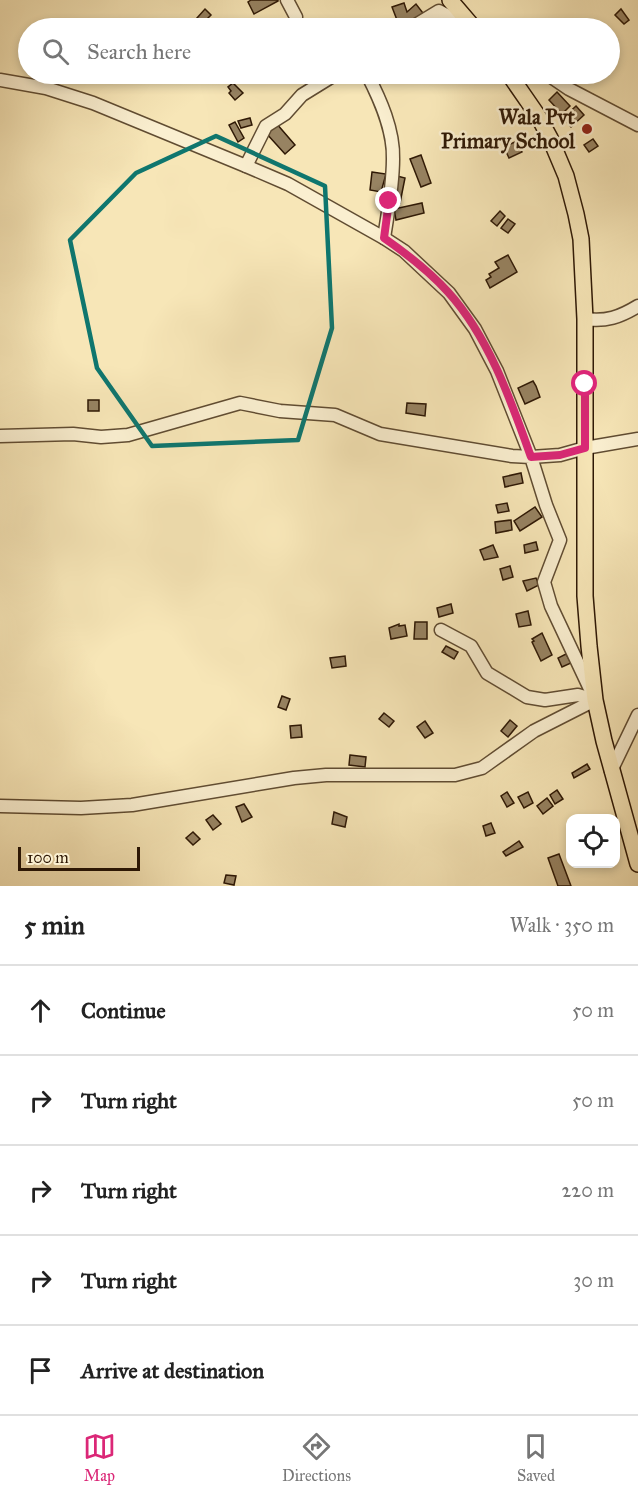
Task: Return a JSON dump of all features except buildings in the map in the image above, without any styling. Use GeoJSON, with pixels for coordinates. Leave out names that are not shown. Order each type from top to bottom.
{"type":"FeatureCollection","features":[{"type":"Feature","properties":{"kind":"main road"},"geometry":{"type":"LineString","coordinates":[[454,6],[465,18]]}},
{"type":"Feature","properties":{"kind":"main road"},"geometry":{"type":"LineString","coordinates":[[516,84],[538,116],[566,176],[580,239],[585,319],[585,596],[595,700],[611,771],[635,841],[638,864]]}},
{"type":"Feature","properties":{"kind":"street"},"geometry":{"type":"LineString","coordinates":[[287,0],[296,17]]}},
{"type":"Feature","properties":{"kind":"street"},"geometry":{"type":"LineString","coordinates":[[427,18],[439,11],[450,17],[454,6]]}},
{"type":"Feature","properties":{"kind":"street"},"geometry":{"type":"LineString","coordinates":[[0,80],[18,83]]}},
{"type":"Feature","properties":{"kind":"street"},"geometry":{"type":"LineString","coordinates":[[23,84],[46,88],[93,104],[288,184],[384,238],[423,267],[449,293],[475,329],[497,371],[531,457],[560,540],[544,582],[551,606],[595,700]]}},
{"type":"Feature","properties":{"kind":"street"},"geometry":{"type":"LineString","coordinates":[[246,166],[266,126],[285,114],[302,95],[320,84]]}},
{"type":"Feature","properties":{"kind":"street"},"geometry":{"type":"LineString","coordinates":[[371,84],[385,115],[393,157],[384,238]]}},
{"type":"Feature","properties":{"kind":"street"},"geometry":{"type":"LineString","coordinates":[[563,84],[638,125]]}},
{"type":"Feature","properties":{"kind":"street"},"geometry":{"type":"LineString","coordinates":[[585,319],[600,321],[614,318],[638,306]]}},
{"type":"Feature","properties":{"kind":"street"},"geometry":{"type":"LineString","coordinates":[[0,436],[128,435],[184,421],[240,403],[280,411],[335,415],[380,434],[512,456],[560,455],[585,448],[638,439]]}},
{"type":"Feature","properties":{"kind":"street"},"geometry":{"type":"LineString","coordinates":[[441,630],[471,646],[487,673],[527,697],[545,700],[578,695],[595,700]]}},
{"type":"Feature","properties":{"kind":"street"},"geometry":{"type":"LineString","coordinates":[[0,806],[81,808],[132,805],[294,778],[326,775],[455,775],[482,768],[534,731],[595,700]]}},
{"type":"Feature","properties":{"kind":"street"},"geometry":{"type":"LineString","coordinates":[[611,771],[638,715]]}},
{"type":"Feature","properties":{"kind":"highlighted area"},"geometry":{"type":"Polygon","coordinates":[[[216,136],[325,186],[332,328],[298,440],[152,446],[97,368],[70,240],[136,173],[216,136]]]}},
{"type":"Feature","properties":{"kind":"place","name":"Wala Pvt Primary School"},"geometry":{"type":"Point","coordinates":[587,129]}},
{"type":"Feature","properties":{"kind":"route"},"geometry":{"type":"LineString","coordinates":[[389,201],[384,238],[423,267],[449,293],[475,329],[497,371],[531,457],[560,455],[585,448],[585,384]]}}]}
